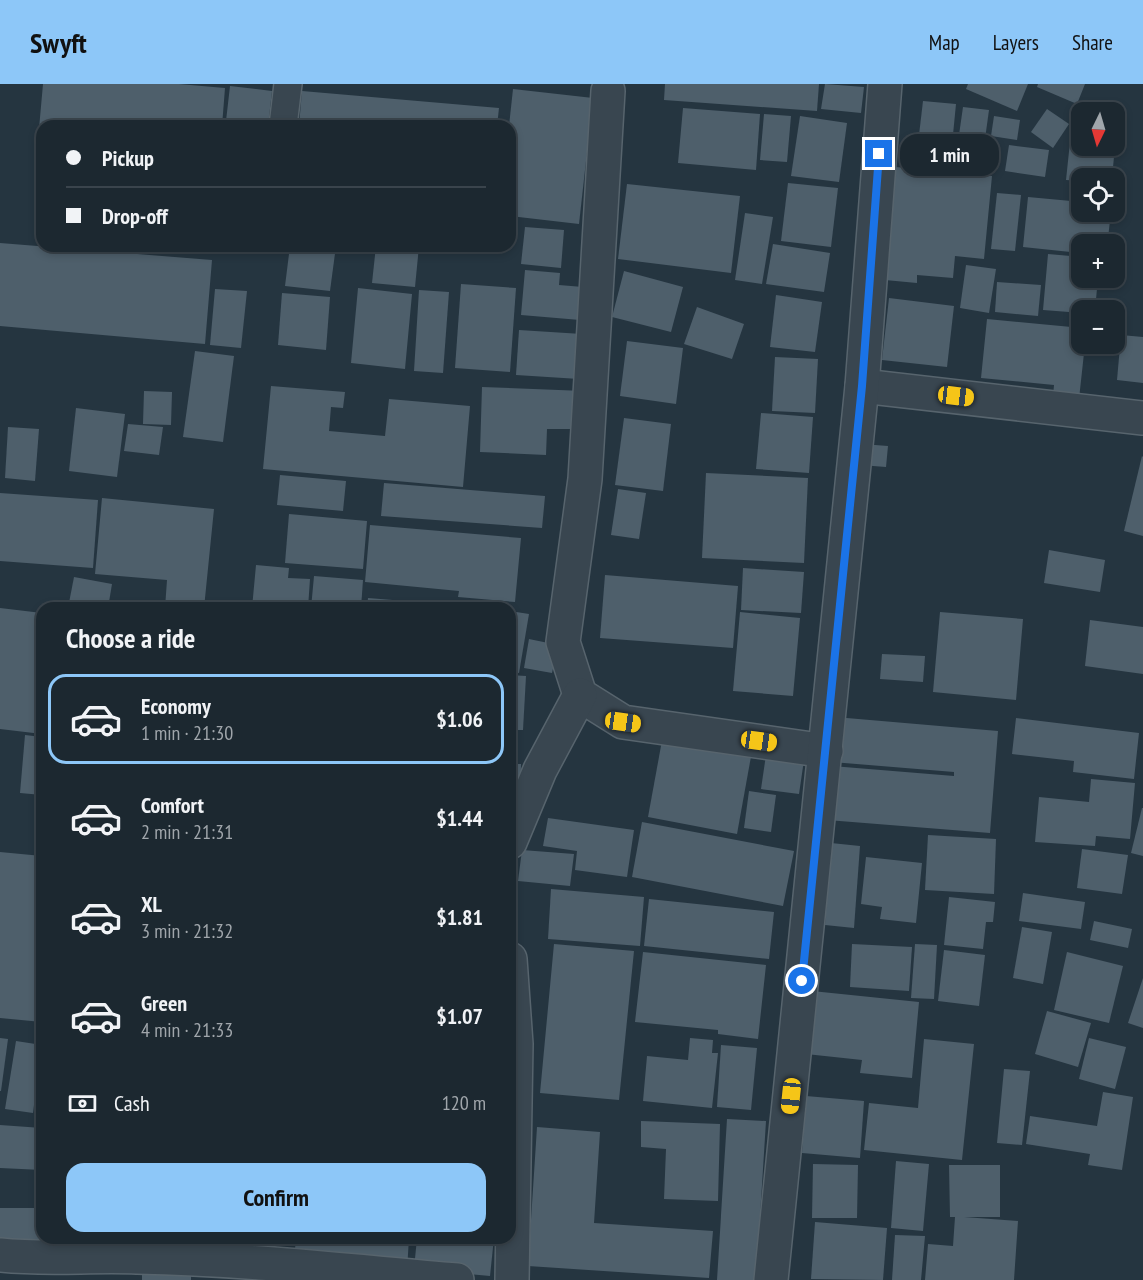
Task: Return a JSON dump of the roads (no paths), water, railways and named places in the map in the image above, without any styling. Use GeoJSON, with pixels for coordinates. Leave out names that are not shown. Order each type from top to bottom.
{"type":"FeatureCollection","features":[{"type":"Feature","properties":{"kind":"street"},"geometry":{"type":"LineString","coordinates":[[771,1280],[862,386],[885,84]]}},
{"type":"Feature","properties":{"kind":"street"},"geometry":{"type":"LineString","coordinates":[[608,91],[585,479],[563,642],[580,695],[623,722],[826,751]]}},
{"type":"Feature","properties":{"kind":"street"},"geometry":{"type":"LineString","coordinates":[[862,386],[1143,418]]}},
{"type":"Feature","properties":{"kind":"street"},"geometry":{"type":"LineString","coordinates":[[516,828],[540,770],[580,695]]}},
{"type":"Feature","properties":{"kind":"street"},"geometry":{"type":"LineString","coordinates":[[512,1280],[513,1244]]}},
{"type":"Feature","properties":{"kind":"street"},"geometry":{"type":"LineString","coordinates":[[18,1264],[136,1247],[249,1262],[457,1280]]}},
{"type":"Feature","properties":{"kind":"lane"},"geometry":{"type":"LineString","coordinates":[[284,120],[288,84]]}}]}
